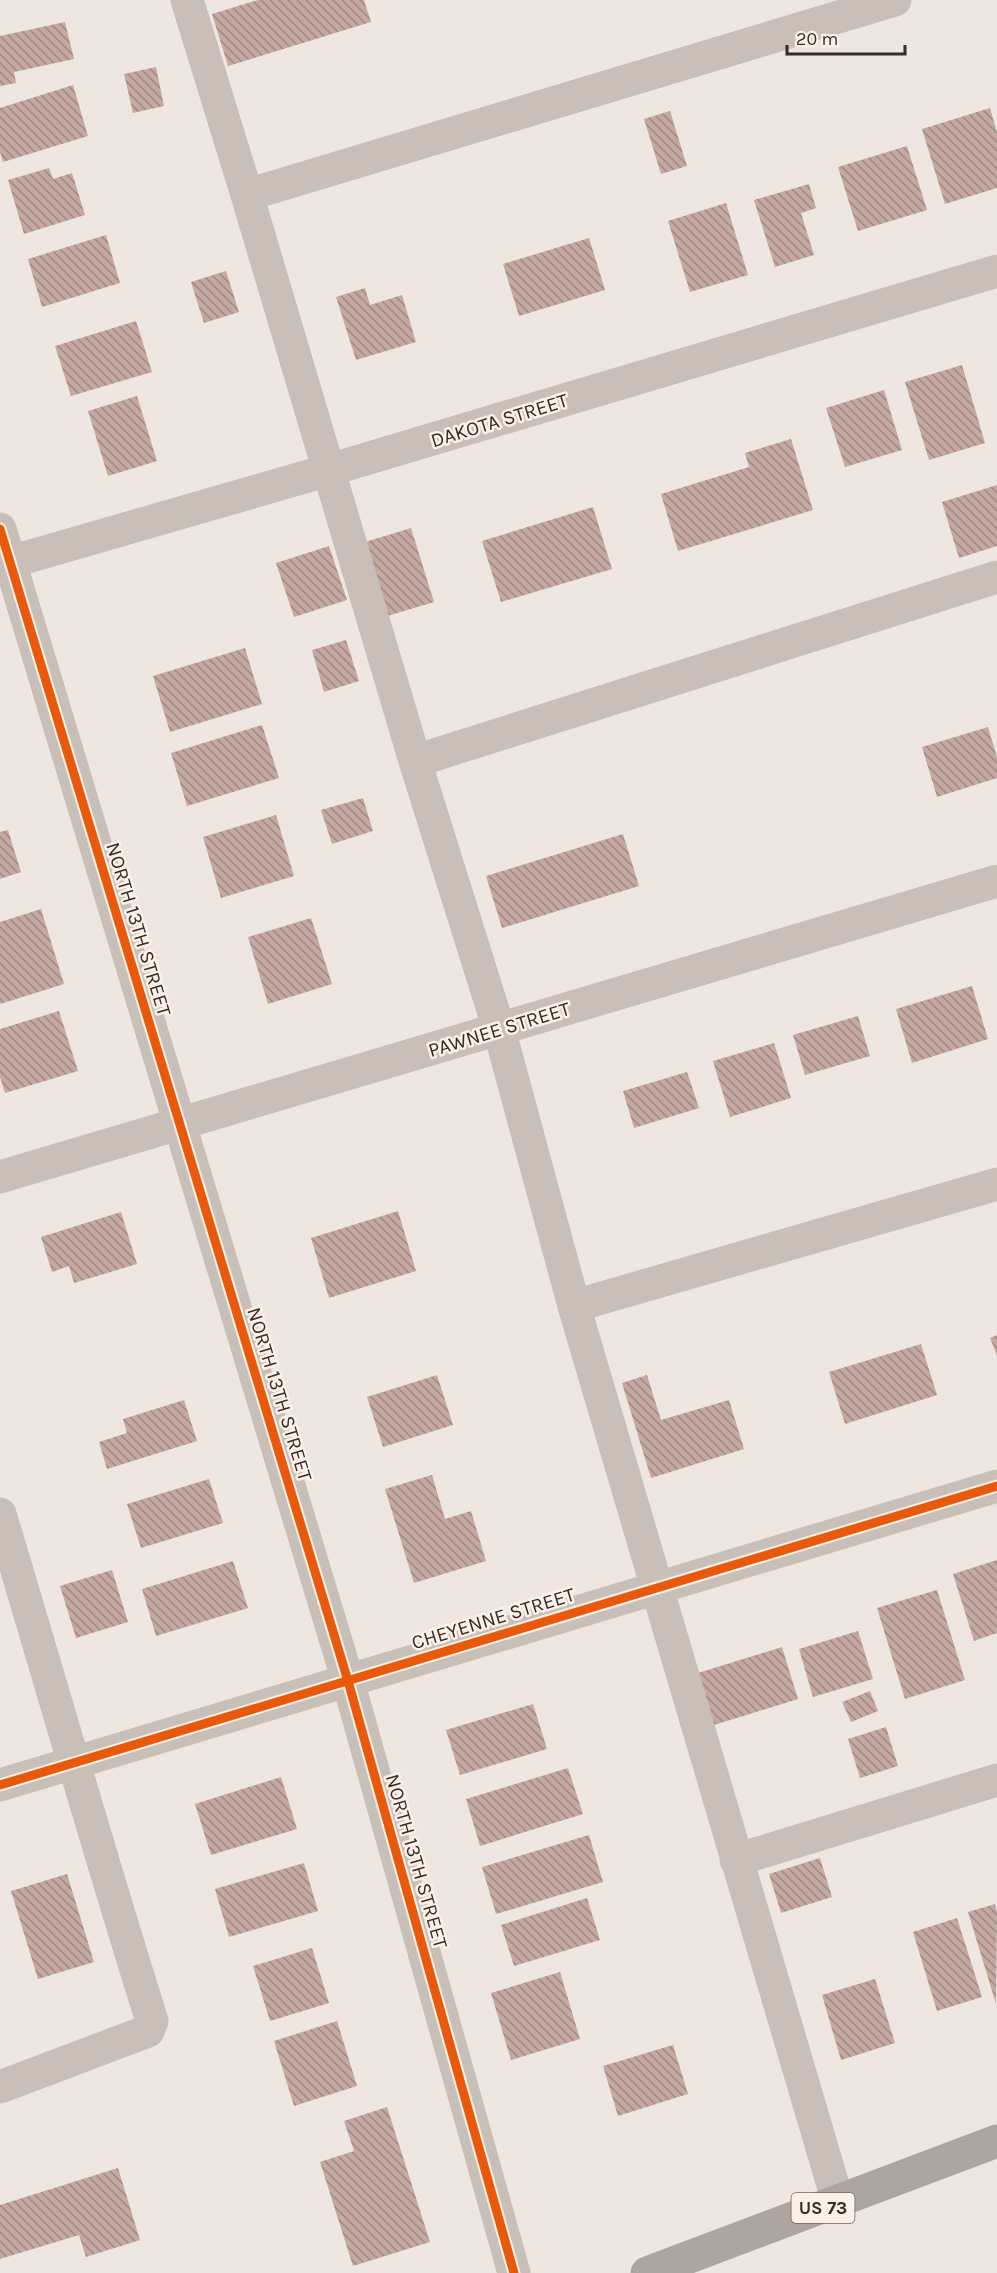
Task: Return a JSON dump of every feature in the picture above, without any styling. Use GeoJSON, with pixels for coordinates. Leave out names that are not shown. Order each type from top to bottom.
{"type":"FeatureCollection","features":[{"type":"Feature","properties":{"kind":"highway","name":"US 73"},"geometry":{"type":"LineString","coordinates":[[647,2273],[997,2141]]}},
{"type":"Feature","properties":{"kind":"street"},"geometry":{"type":"LineString","coordinates":[[187,0],[415,761],[499,1029],[574,1306],[838,2202]]}},
{"type":"Feature","properties":{"kind":"street"},"geometry":{"type":"LineString","coordinates":[[247,195],[895,0]]}},
{"type":"Feature","properties":{"kind":"street","name":"DAKOTA STREET"},"geometry":{"type":"LineString","coordinates":[[5,563],[329,471],[997,270]]}},
{"type":"Feature","properties":{"kind":"street","name":"NORTH 13TH STREET"},"geometry":{"type":"LineString","coordinates":[[0,529],[5,563],[179,1124],[348,1682],[514,2273]]}},
{"type":"Feature","properties":{"kind":"street"},"geometry":{"type":"LineString","coordinates":[[415,761],[997,577]]}},
{"type":"Feature","properties":{"kind":"street","name":"PAWNEE STREET"},"geometry":{"type":"LineString","coordinates":[[0,1178],[997,880]]}},
{"type":"Feature","properties":{"kind":"street"},"geometry":{"type":"LineString","coordinates":[[574,1306],[997,1184]]}},
{"type":"Feature","properties":{"kind":"street","name":"CHEYENNE STREET"},"geometry":{"type":"LineString","coordinates":[[0,1785],[348,1682],[657,1586],[997,1486]]}},
{"type":"Feature","properties":{"kind":"street"},"geometry":{"type":"LineString","coordinates":[[0,1514],[75,1762],[92,1831],[152,2021],[148,2031],[0,2087]]}},
{"type":"Feature","properties":{"kind":"street"},"geometry":{"type":"LineString","coordinates":[[736,1860],[997,1780]]}},
{"type":"Feature","properties":{"kind":"building"},"geometry":{"type":"Polygon","coordinates":[[[258,0],[364,0],[371,22],[228,66],[212,14],[258,0]]]}},
{"type":"Feature","properties":{"kind":"building"},"geometry":{"type":"Polygon","coordinates":[[[65,22],[74,59],[14,72],[16,83],[0,86],[0,36],[65,22]]]}},
{"type":"Feature","properties":{"kind":"building"},"geometry":{"type":"Polygon","coordinates":[[[156,67],[164,106],[133,113],[124,74],[156,67]]]}},
{"type":"Feature","properties":{"kind":"building"},"geometry":{"type":"Polygon","coordinates":[[[73,85],[88,136],[3,162],[0,152],[0,108],[73,85]]]}},
{"type":"Feature","properties":{"kind":"building"},"geometry":{"type":"Polygon","coordinates":[[[990,108],[997,132],[997,188],[945,204],[922,129],[990,108]]]}},
{"type":"Feature","properties":{"kind":"building"},"geometry":{"type":"Polygon","coordinates":[[[670,111],[687,166],[661,174],[644,119],[670,111]]]}},
{"type":"Feature","properties":{"kind":"building"},"geometry":{"type":"Polygon","coordinates":[[[907,146],[927,210],[858,231],[838,167],[907,146]]]}},
{"type":"Feature","properties":{"kind":"building"},"geometry":{"type":"Polygon","coordinates":[[[49,168],[53,179],[72,173],[85,215],[24,234],[8,180],[49,168]]]}},
{"type":"Feature","properties":{"kind":"building"},"geometry":{"type":"Polygon","coordinates":[[[809,184],[816,208],[801,213],[814,255],[775,267],[754,200],[809,184]]]}},
{"type":"Feature","properties":{"kind":"building"},"geometry":{"type":"Polygon","coordinates":[[[726,203],[748,275],[690,292],[668,221],[726,203]]]}},
{"type":"Feature","properties":{"kind":"building"},"geometry":{"type":"Polygon","coordinates":[[[106,235],[120,283],[42,307],[28,259],[106,235]]]}},
{"type":"Feature","properties":{"kind":"building"},"geometry":{"type":"Polygon","coordinates":[[[589,238],[605,290],[519,316],[503,264],[589,238]]]}},
{"type":"Feature","properties":{"kind":"building"},"geometry":{"type":"Polygon","coordinates":[[[226,271],[239,312],[204,323],[191,282],[226,271]]]}},
{"type":"Feature","properties":{"kind":"building"},"geometry":{"type":"Polygon","coordinates":[[[365,288],[370,305],[402,295],[416,342],[356,360],[336,297],[365,288]]]}},
{"type":"Feature","properties":{"kind":"building"},"geometry":{"type":"Polygon","coordinates":[[[136,321],[152,372],[71,396],[55,346],[136,321]]]}},
{"type":"Feature","properties":{"kind":"building"},"geometry":{"type":"Polygon","coordinates":[[[962,365],[985,443],[929,460],[905,382],[962,365]]]}},
{"type":"Feature","properties":{"kind":"building"},"geometry":{"type":"Polygon","coordinates":[[[884,390],[902,450],[845,467],[826,408],[884,390]]]}},
{"type":"Feature","properties":{"kind":"building"},"geometry":{"type":"Polygon","coordinates":[[[137,396],[157,461],[108,476],[88,411],[137,396]]]}},
{"type":"Feature","properties":{"kind":"building"},"geometry":{"type":"Polygon","coordinates":[[[791,439],[813,510],[678,551],[661,494],[749,467],[745,453],[791,439]]]}},
{"type":"Feature","properties":{"kind":"building"},"geometry":{"type":"Polygon","coordinates":[[[997,485],[997,546],[959,558],[942,502],[997,485]]]}},
{"type":"Feature","properties":{"kind":"building"},"geometry":{"type":"Polygon","coordinates":[[[593,507],[612,569],[501,602],[482,541],[593,507]]]}},
{"type":"Feature","properties":{"kind":"building"},"geometry":{"type":"Polygon","coordinates":[[[411,528],[434,602],[384,617],[362,543],[411,528]]]}},
{"type":"Feature","properties":{"kind":"building"},"geometry":{"type":"Polygon","coordinates":[[[329,546],[347,600],[294,617],[276,563],[329,546]]]}},
{"type":"Feature","properties":{"kind":"building"},"geometry":{"type":"Polygon","coordinates":[[[346,640],[359,681],[324,692],[312,650],[346,640]]]}},
{"type":"Feature","properties":{"kind":"building"},"geometry":{"type":"Polygon","coordinates":[[[245,648],[262,704],[170,732],[153,676],[245,648]]]}},
{"type":"Feature","properties":{"kind":"building"},"geometry":{"type":"Polygon","coordinates":[[[262,725],[279,778],[187,806],[171,753],[262,725]]]}},
{"type":"Feature","properties":{"kind":"building"},"geometry":{"type":"Polygon","coordinates":[[[988,727],[997,757],[997,778],[937,797],[922,747],[988,727]]]}},
{"type":"Feature","properties":{"kind":"building"},"geometry":{"type":"Polygon","coordinates":[[[363,798],[373,831],[332,844],[321,810],[363,798]]]}},
{"type":"Feature","properties":{"kind":"building"},"geometry":{"type":"Polygon","coordinates":[[[276,815],[294,876],[221,898],[203,837],[276,815]]]}},
{"type":"Feature","properties":{"kind":"building"},"geometry":{"type":"Polygon","coordinates":[[[8,830],[21,872],[0,879],[0,832],[8,830]]]}},
{"type":"Feature","properties":{"kind":"building"},"geometry":{"type":"Polygon","coordinates":[[[623,834],[639,886],[502,928],[486,876],[623,834]]]}},
{"type":"Feature","properties":{"kind":"building"},"geometry":{"type":"Polygon","coordinates":[[[41,909],[64,984],[0,1004],[0,922],[41,909]]]}},
{"type":"Feature","properties":{"kind":"building"},"geometry":{"type":"Polygon","coordinates":[[[311,918],[332,984],[268,1004],[248,937],[311,918]]]}},
{"type":"Feature","properties":{"kind":"building"},"geometry":{"type":"Polygon","coordinates":[[[972,986],[988,1039],[912,1063],[896,1009],[972,986]]]}},
{"type":"Feature","properties":{"kind":"building"},"geometry":{"type":"Polygon","coordinates":[[[59,1011],[78,1071],[5,1093],[0,1077],[0,1029],[59,1011]]]}},
{"type":"Feature","properties":{"kind":"building"},"geometry":{"type":"Polygon","coordinates":[[[858,1016],[870,1056],[805,1075],[793,1035],[858,1016]]]}},
{"type":"Feature","properties":{"kind":"building"},"geometry":{"type":"Polygon","coordinates":[[[774,1043],[791,1098],[730,1117],[713,1061],[774,1043]]]}},
{"type":"Feature","properties":{"kind":"building"},"geometry":{"type":"Polygon","coordinates":[[[687,1072],[699,1108],[634,1128],[623,1091],[687,1072]]]}},
{"type":"Feature","properties":{"kind":"building"},"geometry":{"type":"Polygon","coordinates":[[[398,1211],[416,1271],[329,1298],[311,1238],[398,1211]]]}},
{"type":"Feature","properties":{"kind":"building"},"geometry":{"type":"Polygon","coordinates":[[[121,1212],[137,1264],[74,1283],[69,1266],[52,1272],[41,1237],[121,1212]]]}},
{"type":"Feature","properties":{"kind":"building"},"geometry":{"type":"Polygon","coordinates":[[[997,1335],[997,1356],[990,1338],[997,1335]]]}},
{"type":"Feature","properties":{"kind":"building"},"geometry":{"type":"Polygon","coordinates":[[[921,1344],[937,1395],[845,1424],[829,1372],[921,1344]]]}},
{"type":"Feature","properties":{"kind":"building"},"geometry":{"type":"Polygon","coordinates":[[[437,1375],[453,1425],[383,1447],[367,1397],[437,1375]]]}},
{"type":"Feature","properties":{"kind":"building"},"geometry":{"type":"Polygon","coordinates":[[[647,1375],[661,1420],[729,1400],[744,1449],[651,1478],[622,1383],[647,1375]]]}},
{"type":"Feature","properties":{"kind":"building"},"geometry":{"type":"Polygon","coordinates":[[[184,1400],[197,1441],[107,1469],[99,1442],[127,1433],[123,1419],[184,1400]]]}},
{"type":"Feature","properties":{"kind":"building"},"geometry":{"type":"Polygon","coordinates":[[[432,1475],[445,1519],[471,1511],[486,1561],[414,1583],[385,1489],[432,1475]]]}},
{"type":"Feature","properties":{"kind":"building"},"geometry":{"type":"Polygon","coordinates":[[[209,1479],[223,1523],[141,1548],[127,1504],[209,1479]]]}},
{"type":"Feature","properties":{"kind":"building"},"geometry":{"type":"Polygon","coordinates":[[[997,1560],[997,1633],[974,1641],[953,1574],[997,1560]]]}},
{"type":"Feature","properties":{"kind":"building"},"geometry":{"type":"Polygon","coordinates":[[[233,1561],[248,1608],[156,1636],[142,1589],[233,1561]]]}},
{"type":"Feature","properties":{"kind":"building"},"geometry":{"type":"Polygon","coordinates":[[[112,1570],[128,1622],[76,1638],[60,1586],[112,1570]]]}},
{"type":"Feature","properties":{"kind":"building"},"geometry":{"type":"Polygon","coordinates":[[[937,1590],[965,1680],[905,1699],[877,1608],[937,1590]]]}},
{"type":"Feature","properties":{"kind":"building"},"geometry":{"type":"Polygon","coordinates":[[[858,1631],[873,1679],[813,1697],[799,1649],[858,1631]]]}},
{"type":"Feature","properties":{"kind":"building"},"geometry":{"type":"Polygon","coordinates":[[[782,1647],[798,1699],[714,1725],[698,1673],[782,1647]]]}},
{"type":"Feature","properties":{"kind":"building"},"geometry":{"type":"Polygon","coordinates":[[[870,1691],[878,1711],[851,1722],[842,1702],[870,1691]]]}},
{"type":"Feature","properties":{"kind":"building"},"geometry":{"type":"Polygon","coordinates":[[[533,1704],[547,1749],[460,1775],[446,1730],[533,1704]]]}},
{"type":"Feature","properties":{"kind":"building"},"geometry":{"type":"Polygon","coordinates":[[[886,1727],[898,1766],[860,1778],[848,1739],[886,1727]]]}},
{"type":"Feature","properties":{"kind":"building"},"geometry":{"type":"Polygon","coordinates":[[[568,1768],[583,1814],[480,1846],[466,1799],[568,1768]]]}},
{"type":"Feature","properties":{"kind":"building"},"geometry":{"type":"Polygon","coordinates":[[[281,1777],[297,1829],[211,1855],[195,1804],[281,1777]]]}},
{"type":"Feature","properties":{"kind":"building"},"geometry":{"type":"Polygon","coordinates":[[[589,1835],[603,1882],[496,1914],[482,1867],[589,1835]]]}},
{"type":"Feature","properties":{"kind":"building"},"geometry":{"type":"Polygon","coordinates":[[[820,1858],[832,1897],[781,1913],[769,1874],[820,1858]]]}},
{"type":"Feature","properties":{"kind":"building"},"geometry":{"type":"Polygon","coordinates":[[[304,1863],[318,1911],[229,1937],[215,1889],[304,1863]]]}},
{"type":"Feature","properties":{"kind":"building"},"geometry":{"type":"Polygon","coordinates":[[[67,1874],[94,1962],[38,1979],[11,1891],[67,1874]]]}},
{"type":"Feature","properties":{"kind":"building"},"geometry":{"type":"Polygon","coordinates":[[[587,1898],[600,1940],[514,1966],[501,1925],[587,1898]]]}},
{"type":"Feature","properties":{"kind":"building"},"geometry":{"type":"Polygon","coordinates":[[[995,1904],[997,1912],[996,2004],[968,1912],[995,1904]]]}},
{"type":"Feature","properties":{"kind":"building"},"geometry":{"type":"Polygon","coordinates":[[[957,1918],[982,1997],[937,2011],[913,1932],[957,1918]]]}},
{"type":"Feature","properties":{"kind":"building"},"geometry":{"type":"Polygon","coordinates":[[[312,1948],[329,2003],[270,2021],[253,1966],[312,1948]]]}},
{"type":"Feature","properties":{"kind":"building"},"geometry":{"type":"Polygon","coordinates":[[[560,1972],[580,2039],[511,2060],[491,1993],[560,1972]]]}},
{"type":"Feature","properties":{"kind":"building"},"geometry":{"type":"Polygon","coordinates":[[[875,1979],[895,2043],[841,2060],[822,1995],[875,1979]]]}},
{"type":"Feature","properties":{"kind":"building"},"geometry":{"type":"Polygon","coordinates":[[[337,2021],[357,2086],[294,2106],[274,2041],[337,2021]]]}},
{"type":"Feature","properties":{"kind":"building"},"geometry":{"type":"Polygon","coordinates":[[[673,2045],[688,2094],[618,2116],[603,2066],[673,2045]]]}},
{"type":"Feature","properties":{"kind":"building"},"geometry":{"type":"Polygon","coordinates":[[[387,2107],[430,2242],[353,2266],[320,2162],[354,2151],[344,2121],[387,2107]]]}},
{"type":"Feature","properties":{"kind":"building"},"geometry":{"type":"Polygon","coordinates":[[[118,2168],[140,2240],[86,2257],[79,2235],[0,2259],[0,2205],[118,2168]]]}},
{"type":"Feature","properties":{"kind":"cycle path"},"geometry":{"type":"LineString","coordinates":[[0,529],[348,1681],[514,2273]]}},
{"type":"Feature","properties":{"kind":"cycle path"},"geometry":{"type":"LineString","coordinates":[[0,1785],[997,1486]]}}]}
